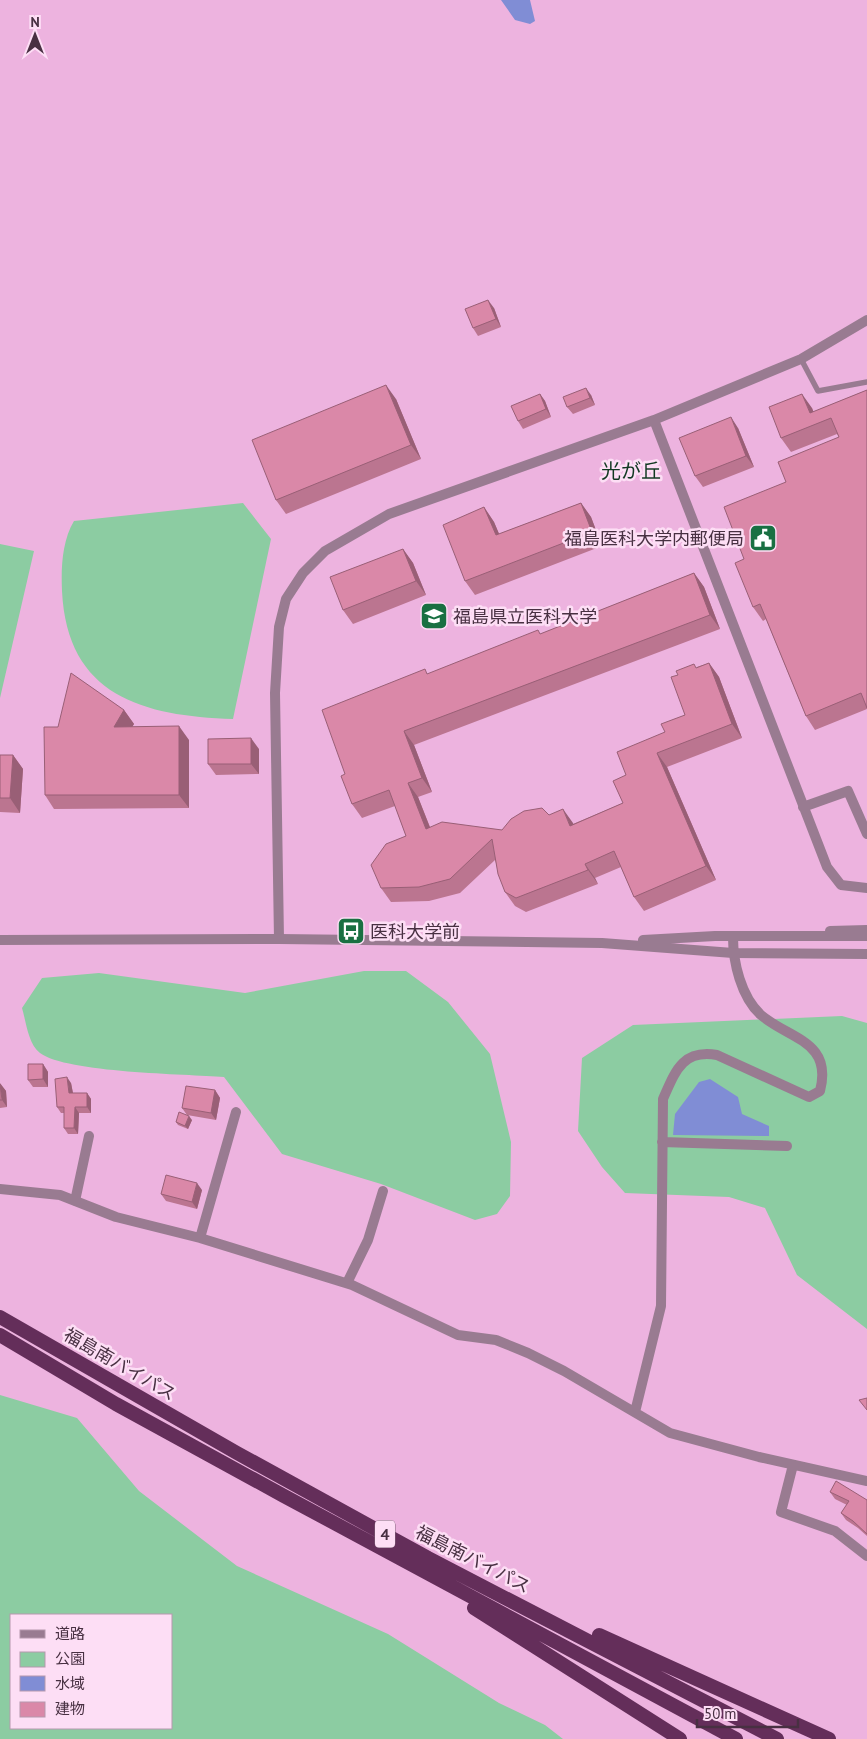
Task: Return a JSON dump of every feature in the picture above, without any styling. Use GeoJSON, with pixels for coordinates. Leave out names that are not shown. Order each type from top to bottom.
{"type":"FeatureCollection","features":[{"type":"Feature","properties":{"kind":"highway","name":"福島南バイパス"},"geometry":{"type":"LineString","coordinates":[[0,1317],[237,1453],[428,1558],[621,1656],[777,1739]]}},
{"type":"Feature","properties":{"kind":"highway","name":"福島南バイパス"},"geometry":{"type":"LineString","coordinates":[[0,1335],[116,1404],[736,1739]]}},
{"type":"Feature","properties":{"kind":"highway"},"geometry":{"type":"LineString","coordinates":[[380,1548],[680,1739]]}},
{"type":"Feature","properties":{"kind":"highway"},"geometry":{"type":"LineString","coordinates":[[428,1558],[829,1739]]}},
{"type":"Feature","properties":{"kind":"street"},"geometry":{"type":"LineString","coordinates":[[279,939],[275,693],[278,636],[286,599],[303,573],[325,551],[389,514],[654,420],[801,359],[867,320]]}},
{"type":"Feature","properties":{"kind":"street"},"geometry":{"type":"LineString","coordinates":[[654,420],[827,867],[841,885],[867,888]]}},
{"type":"Feature","properties":{"kind":"street"},"geometry":{"type":"LineString","coordinates":[[803,807],[848,791],[867,834]]}},
{"type":"Feature","properties":{"kind":"street"},"geometry":{"type":"LineString","coordinates":[[818,937],[827,931],[867,930]]}},
{"type":"Feature","properties":{"kind":"street"},"geometry":{"type":"LineString","coordinates":[[0,940],[279,939],[602,943],[733,937],[867,936]]}},
{"type":"Feature","properties":{"kind":"street"},"geometry":{"type":"LineString","coordinates":[[636,1412],[661,1306],[663,1099],[681,1064],[693,1055],[705,1053],[717,1055],[809,1097],[820,1091],[824,1075],[820,1060],[807,1042],[761,1015],[749,1000],[733,953],[733,937]]}},
{"type":"Feature","properties":{"kind":"street"},"geometry":{"type":"LineString","coordinates":[[602,943],[733,953],[867,954]]}},
{"type":"Feature","properties":{"kind":"street"},"geometry":{"type":"LineString","coordinates":[[200,1238],[236,1112]]}},
{"type":"Feature","properties":{"kind":"street"},"geometry":{"type":"LineString","coordinates":[[75,1201],[89,1136]]}},
{"type":"Feature","properties":{"kind":"street"},"geometry":{"type":"LineString","coordinates":[[662,1142],[787,1146]]}},
{"type":"Feature","properties":{"kind":"street"},"geometry":{"type":"LineString","coordinates":[[0,1189],[60,1195],[116,1218],[200,1238],[347,1283],[458,1335],[496,1340],[528,1353],[564,1371],[670,1433],[793,1465],[867,1481]]}},
{"type":"Feature","properties":{"kind":"street"},"geometry":{"type":"LineString","coordinates":[[347,1283],[368,1240],[383,1191]]}},
{"type":"Feature","properties":{"kind":"street"},"geometry":{"type":"LineString","coordinates":[[793,1465],[781,1512],[835,1531],[867,1556]]}},
{"type":"Feature","properties":{"kind":"lane"},"geometry":{"type":"LineString","coordinates":[[801,359],[818,391],[867,382]]}},
{"type":"Feature","properties":{"kind":"green space"},"geometry":{"type":"Polygon","coordinates":[[[243,503],[271,539],[233,719],[200,717],[169,712],[141,705],[116,693],[95,677],[78,655],[67,627],[62,591],[62,564],[67,537],[74,521],[243,503]]]}},
{"type":"Feature","properties":{"kind":"green space"},"geometry":{"type":"Polygon","coordinates":[[[0,544],[34,551],[0,698],[0,544]]]}},
{"type":"Feature","properties":{"kind":"green space"},"geometry":{"type":"Polygon","coordinates":[[[364,971],[406,971],[448,1002],[490,1054],[511,1142],[510,1196],[497,1214],[475,1220],[381,1184],[282,1154],[224,1077],[100,1069],[54,1060],[36,1049],[28,1032],[22,1008],[42,978],[99,973],[245,993],[364,971]]]}},
{"type":"Feature","properties":{"kind":"green space"},"geometry":{"type":"Polygon","coordinates":[[[842,1016],[867,1023],[867,1329],[797,1275],[765,1208],[729,1197],[625,1193],[602,1167],[578,1131],[582,1058],[633,1025],[842,1016]]]}},
{"type":"Feature","properties":{"kind":"green space"},"geometry":{"type":"Polygon","coordinates":[[[0,1395],[77,1418],[139,1491],[237,1566],[388,1634],[499,1703],[545,1725],[563,1739],[0,1739],[0,1395]]]}},
{"type":"Feature","properties":{"kind":"water"},"geometry":{"type":"Polygon","coordinates":[[[501,0],[530,0],[535,21],[530,24],[515,20],[501,0]]]}},
{"type":"Feature","properties":{"kind":"water"},"geometry":{"type":"Polygon","coordinates":[[[710,1079],[738,1097],[742,1114],[769,1126],[769,1136],[673,1135],[675,1114],[699,1082],[710,1079]]]}},
{"type":"Feature","properties":{"kind":"building"},"geometry":{"type":"Polygon","coordinates":[[[488,300],[496,319],[473,328],[465,309],[488,300]]]}},
{"type":"Feature","properties":{"kind":"building"},"geometry":{"type":"Polygon","coordinates":[[[386,385],[411,445],[276,500],[252,440],[386,385]]]}},
{"type":"Feature","properties":{"kind":"building"},"geometry":{"type":"Polygon","coordinates":[[[586,388],[590,398],[567,407],[563,397],[586,388]]]}},
{"type":"Feature","properties":{"kind":"building"},"geometry":{"type":"Polygon","coordinates":[[[867,390],[867,708],[861,693],[806,716],[760,604],[753,607],[735,563],[744,559],[724,507],[786,482],[778,462],[839,437],[831,418],[781,438],[769,407],[802,394],[810,413],[867,390]]]}},
{"type":"Feature","properties":{"kind":"building"},"geometry":{"type":"Polygon","coordinates":[[[540,394],[546,409],[518,421],[511,406],[540,394]]]}},
{"type":"Feature","properties":{"kind":"building"},"geometry":{"type":"Polygon","coordinates":[[[731,417],[746,456],[695,476],[679,438],[731,417]]]}},
{"type":"Feature","properties":{"kind":"building"},"geometry":{"type":"Polygon","coordinates":[[[581,503],[592,532],[465,581],[443,525],[484,507],[496,535],[581,503]]]}},
{"type":"Feature","properties":{"kind":"building"},"geometry":{"type":"Polygon","coordinates":[[[403,549],[416,581],[343,610],[330,577],[403,549]]]}},
{"type":"Feature","properties":{"kind":"building"},"geometry":{"type":"Polygon","coordinates":[[[694,573],[710,615],[404,731],[422,778],[408,783],[426,829],[442,822],[502,830],[511,819],[524,811],[542,808],[549,815],[563,809],[570,826],[623,803],[613,781],[626,775],[617,752],[665,732],[661,724],[685,715],[671,677],[678,675],[676,671],[694,664],[696,668],[709,663],[732,724],[657,753],[706,866],[634,897],[614,851],[585,864],[588,870],[516,898],[505,892],[498,874],[492,839],[450,879],[419,887],[381,888],[371,865],[386,844],[406,836],[389,790],[352,804],[341,776],[345,774],[322,710],[425,669],[427,674],[538,630],[540,634],[694,573]]]}},
{"type":"Feature","properties":{"kind":"building"},"geometry":{"type":"Polygon","coordinates":[[[71,673],[124,710],[114,727],[179,726],[179,795],[45,795],[44,727],[58,727],[71,673]]]}},
{"type":"Feature","properties":{"kind":"building"},"geometry":{"type":"Polygon","coordinates":[[[251,738],[251,764],[208,764],[208,739],[251,738]]]}},
{"type":"Feature","properties":{"kind":"building"},"geometry":{"type":"Polygon","coordinates":[[[0,755],[13,755],[10,798],[0,798],[0,755]]]}},
{"type":"Feature","properties":{"kind":"building"},"geometry":{"type":"Polygon","coordinates":[[[28,1064],[43,1064],[43,1079],[28,1080],[28,1064]]]}},
{"type":"Feature","properties":{"kind":"building"},"geometry":{"type":"Polygon","coordinates":[[[67,1077],[69,1093],[87,1093],[87,1107],[75,1107],[74,1128],[64,1128],[64,1107],[57,1107],[55,1079],[67,1077]]]}},
{"type":"Feature","properties":{"kind":"building"},"geometry":{"type":"Polygon","coordinates":[[[0,1084],[2,1100],[0,1100],[0,1084]]]}},
{"type":"Feature","properties":{"kind":"building"},"geometry":{"type":"Polygon","coordinates":[[[186,1086],[215,1090],[211,1113],[182,1108],[186,1086]]]}},
{"type":"Feature","properties":{"kind":"building"},"geometry":{"type":"Polygon","coordinates":[[[179,1112],[189,1116],[185,1126],[176,1122],[179,1112]]]}},
{"type":"Feature","properties":{"kind":"building"},"geometry":{"type":"Polygon","coordinates":[[[166,1175],[197,1183],[192,1202],[161,1194],[166,1175]]]}},
{"type":"Feature","properties":{"kind":"building"},"geometry":{"type":"Polygon","coordinates":[[[867,1398],[867,1410],[859,1400],[867,1398]]]}},
{"type":"Feature","properties":{"kind":"building"},"geometry":{"type":"Polygon","coordinates":[[[836,1481],[867,1500],[867,1534],[841,1513],[849,1501],[830,1492],[836,1481]]]}},
{"type":"Feature","properties":{"kind":"place","name":"福島医科大学内郵便局"},"geometry":{"type":"Point","coordinates":[763,538]}},
{"type":"Feature","properties":{"kind":"place","name":"福島県立医科大学"},"geometry":{"type":"Point","coordinates":[434,616]}},
{"type":"Feature","properties":{"kind":"place","name":"医科大学前"},"geometry":{"type":"Point","coordinates":[351,931]}},
{"type":"Feature","properties":{"kind":"district","name":"光が丘"},"geometry":{"type":"Point","coordinates":[631,471]}}]}
